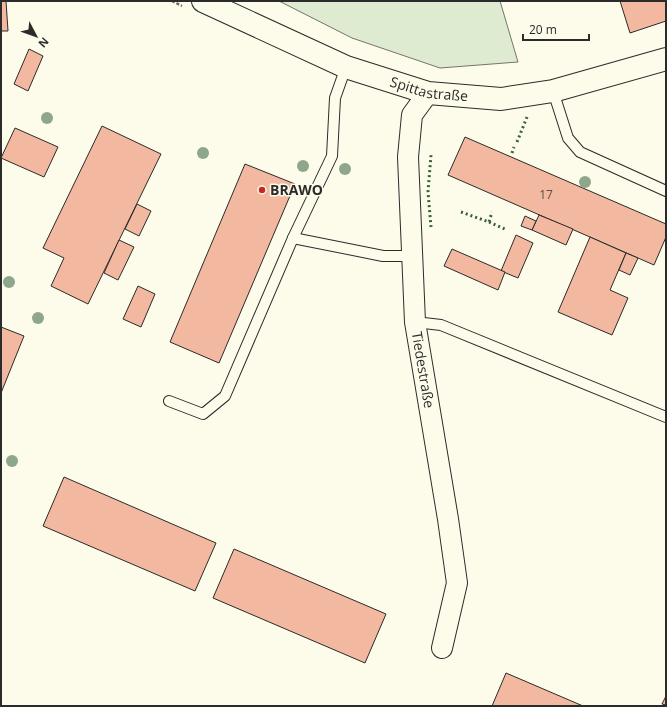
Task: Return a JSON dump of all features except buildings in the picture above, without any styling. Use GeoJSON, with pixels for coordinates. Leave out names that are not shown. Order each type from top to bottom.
{"type":"FeatureCollection","features":[{"type":"Feature","properties":{"kind":"street","name":"Spittastraße"},"geometry":{"type":"LineString","coordinates":[[203,1],[346,67],[428,93],[501,99],[553,91],[666,59]]}},
{"type":"Feature","properties":{"kind":"street","name":"Tiedestraße"},"geometry":{"type":"LineString","coordinates":[[428,93],[412,115],[408,157],[415,322],[448,519],[457,583],[442,648]]}},
{"type":"Feature","properties":{"kind":"lane"},"geometry":{"type":"LineString","coordinates":[[169,401],[203,414],[225,396],[293,238],[332,156],[335,98],[346,67]]}},
{"type":"Feature","properties":{"kind":"lane"},"geometry":{"type":"LineString","coordinates":[[553,91],[568,138],[580,152],[666,191]]}},
{"type":"Feature","properties":{"kind":"lane"},"geometry":{"type":"LineString","coordinates":[[293,238],[383,256],[412,256]]}},
{"type":"Feature","properties":{"kind":"lane"},"geometry":{"type":"LineString","coordinates":[[415,322],[441,325],[666,417]]}},
{"type":"Feature","properties":{"kind":"green space"},"geometry":{"type":"Polygon","coordinates":[[[279,1],[500,1],[518,62],[440,68],[352,38],[279,1]]]}},
{"type":"Feature","properties":{"kind":"hedge"},"geometry":{"type":"LineString","coordinates":[[517,142],[527,117]]}},
{"type":"Feature","properties":{"kind":"hedge"},"geometry":{"type":"LineString","coordinates":[[512,153],[514,147]]}},
{"type":"Feature","properties":{"kind":"hedge"},"geometry":{"type":"LineString","coordinates":[[431,155],[428,192],[431,227]]}},
{"type":"Feature","properties":{"kind":"hedge"},"geometry":{"type":"LineString","coordinates":[[461,212],[489,222],[492,212]]}},
{"type":"Feature","properties":{"kind":"hedge"},"geometry":{"type":"LineString","coordinates":[[489,222],[505,229]]}},
{"type":"Feature","properties":{"kind":"place","name":"BRAWO"},"geometry":{"type":"Point","coordinates":[262,190]}}]}
